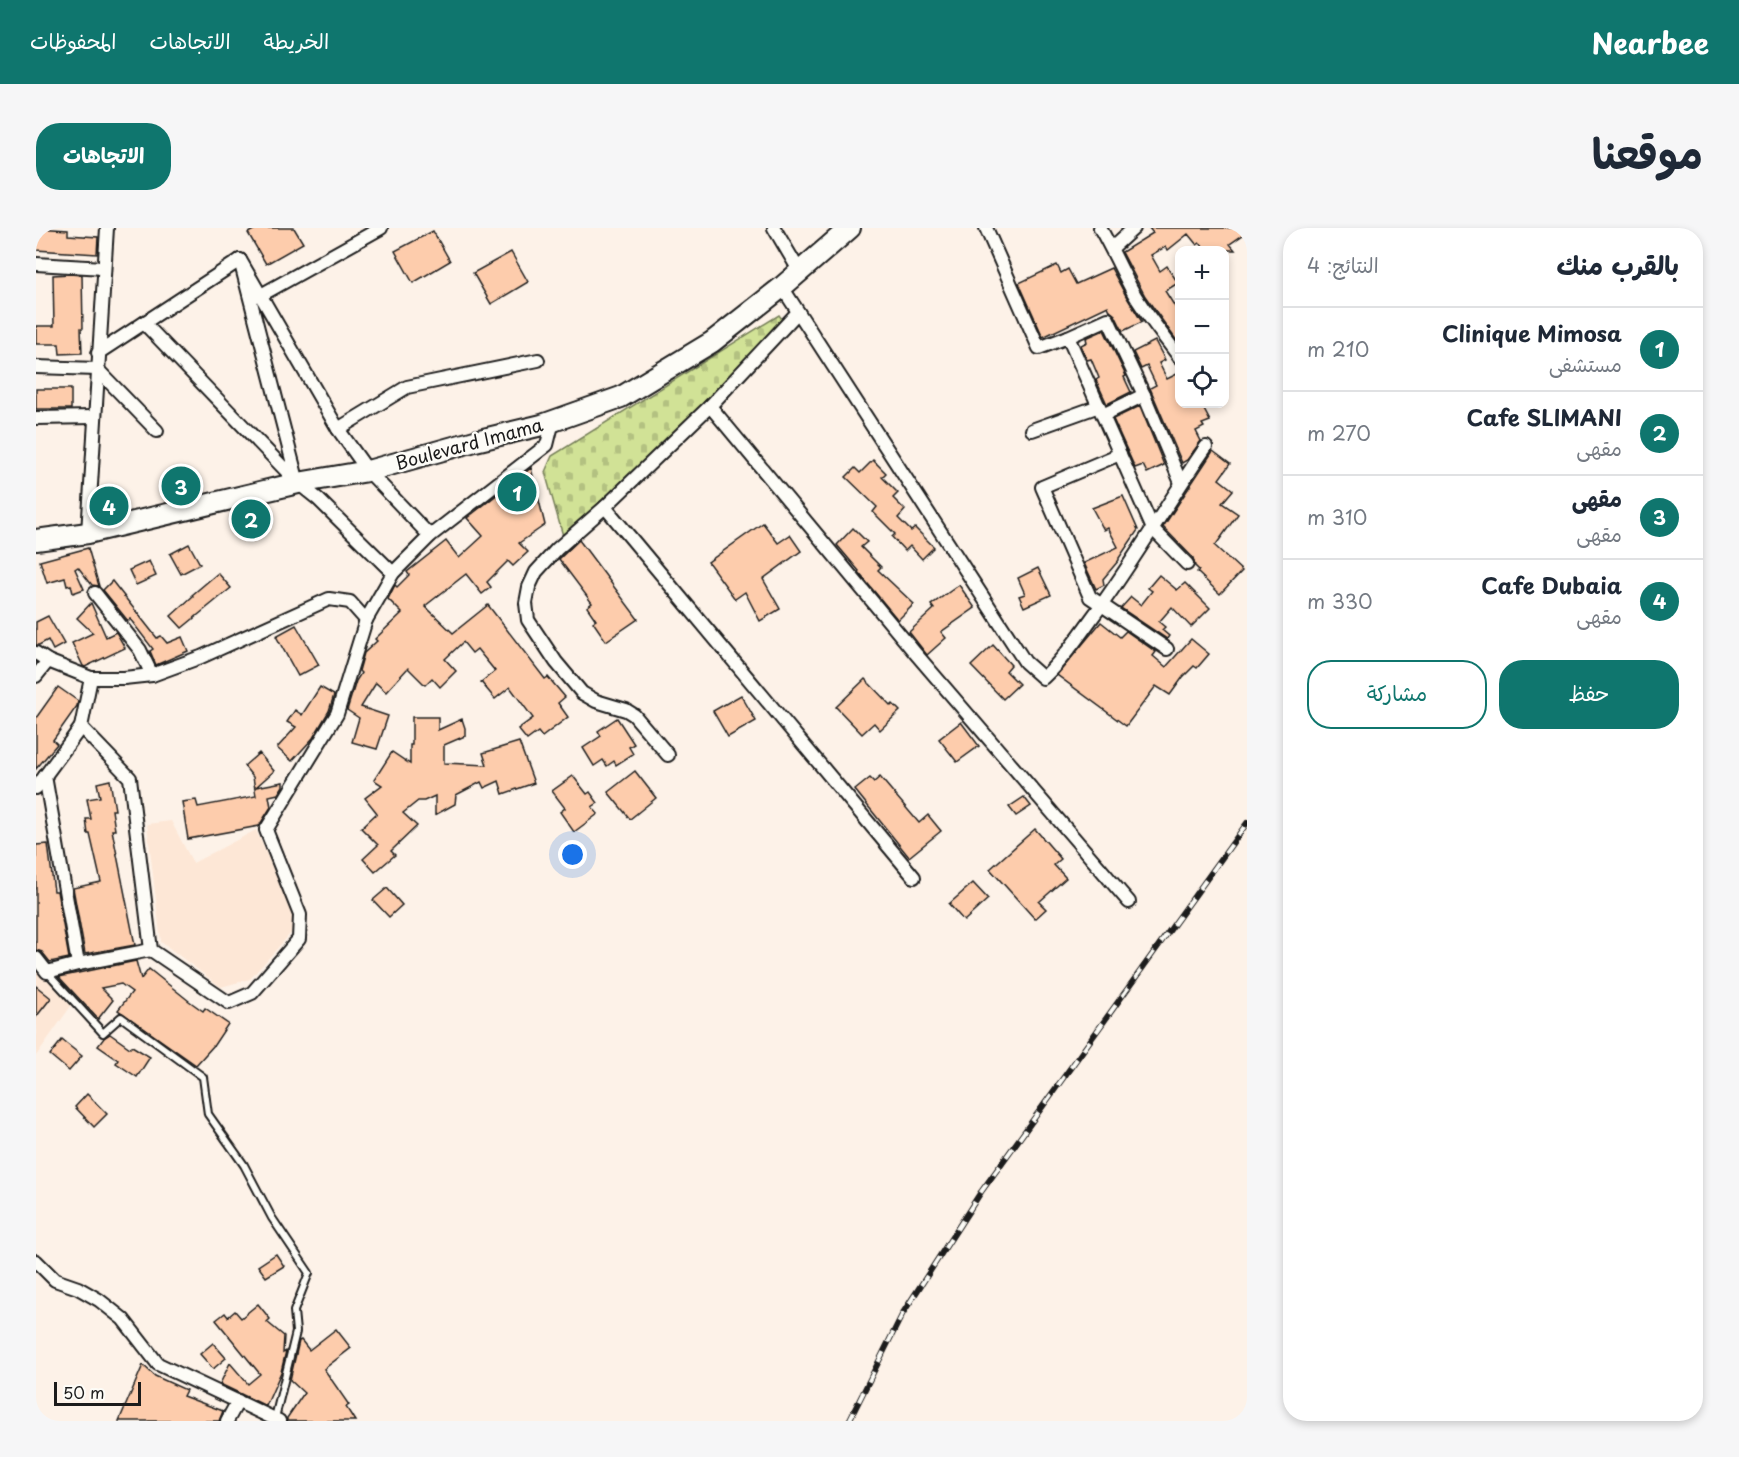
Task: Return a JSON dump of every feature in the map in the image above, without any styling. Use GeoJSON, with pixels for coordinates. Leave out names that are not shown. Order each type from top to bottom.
{"type":"FeatureCollection","features":[{"type":"Feature","properties":{"kind":"main road","name":"Boulevard Imama"},"geometry":{"type":"LineString","coordinates":[[36,540],[88,533],[298,483],[368,471],[553,421],[621,397],[712,342],[782,287],[850,228]]}},
{"type":"Feature","properties":{"kind":"street"},"geometry":{"type":"LineString","coordinates":[[88,533],[107,228]]}},
{"type":"Feature","properties":{"kind":"street"},"geometry":{"type":"LineString","coordinates":[[261,296],[361,233],[381,228]]}},
{"type":"Feature","properties":{"kind":"street"},"geometry":{"type":"LineString","coordinates":[[774,228],[800,272]]}},
{"type":"Feature","properties":{"kind":"street"},"geometry":{"type":"LineString","coordinates":[[986,228],[1039,348],[1108,319],[1144,395],[1181,483]]}},
{"type":"Feature","properties":{"kind":"street"},"geometry":{"type":"LineString","coordinates":[[1100,228],[1133,292],[1176,354]]}},
{"type":"Feature","properties":{"kind":"street"},"geometry":{"type":"LineString","coordinates":[[1112,248],[1134,228]]}},
{"type":"Feature","properties":{"kind":"street"},"geometry":{"type":"LineString","coordinates":[[98,352],[240,260]]}},
{"type":"Feature","properties":{"kind":"street"},"geometry":{"type":"LineString","coordinates":[[240,260],[338,429],[368,471],[430,536]]}},
{"type":"Feature","properties":{"kind":"street"},"geometry":{"type":"LineString","coordinates":[[240,260],[298,483]]}},
{"type":"Feature","properties":{"kind":"street"},"geometry":{"type":"LineString","coordinates":[[36,264],[104,268]]}},
{"type":"Feature","properties":{"kind":"street"},"geometry":{"type":"LineString","coordinates":[[782,287],[1025,662],[1043,678],[1059,664],[1102,604],[1206,447]]}},
{"type":"Feature","properties":{"kind":"street"},"geometry":{"type":"LineString","coordinates":[[668,755],[634,715],[626,710],[596,702],[582,693],[556,662],[528,620],[526,603],[529,587],[536,572],[557,549],[605,507],[710,406],[798,312]]}},
{"type":"Feature","properties":{"kind":"street"},"geometry":{"type":"LineString","coordinates":[[144,323],[298,483],[318,499],[393,573]]}},
{"type":"Feature","properties":{"kind":"street"},"geometry":{"type":"LineString","coordinates":[[1068,337],[1153,529],[1187,564]]}},
{"type":"Feature","properties":{"kind":"street"},"geometry":{"type":"LineString","coordinates":[[338,429],[407,387],[538,360]]}},
{"type":"Feature","properties":{"kind":"street"},"geometry":{"type":"LineString","coordinates":[[36,367],[97,369],[157,431]]}},
{"type":"Feature","properties":{"kind":"street"},"geometry":{"type":"LineString","coordinates":[[1032,430],[1144,395]]}},
{"type":"Feature","properties":{"kind":"street"},"geometry":{"type":"LineString","coordinates":[[710,406],[916,654],[1129,902]]}},
{"type":"Feature","properties":{"kind":"street"},"geometry":{"type":"LineString","coordinates":[[36,418],[94,417]]}},
{"type":"Feature","properties":{"kind":"street"},"geometry":{"type":"LineString","coordinates":[[36,958],[47,972],[151,950],[229,1003],[252,993],[299,939],[300,915],[266,830],[337,714],[366,620],[393,573],[430,536],[547,445],[553,421]]}},
{"type":"Feature","properties":{"kind":"street"},"geometry":{"type":"LineString","coordinates":[[1120,454],[1042,487],[1090,597],[1167,649]]}},
{"type":"Feature","properties":{"kind":"street"},"geometry":{"type":"LineString","coordinates":[[605,507],[914,877]]}},
{"type":"Feature","properties":{"kind":"street"},"geometry":{"type":"LineString","coordinates":[[95,592],[140,650],[152,675]]}},
{"type":"Feature","properties":{"kind":"street"},"geometry":{"type":"LineString","coordinates":[[36,653],[48,661],[90,678],[124,678],[152,675],[201,657],[329,599],[350,602],[366,620]]}},
{"type":"Feature","properties":{"kind":"street"},"geometry":{"type":"LineString","coordinates":[[36,676],[48,661]]}},
{"type":"Feature","properties":{"kind":"street"},"geometry":{"type":"LineString","coordinates":[[36,788],[81,727],[90,678]]}},
{"type":"Feature","properties":{"kind":"street"},"geometry":{"type":"LineString","coordinates":[[81,727],[130,778],[151,950]]}},
{"type":"Feature","properties":{"kind":"street"},"geometry":{"type":"LineString","coordinates":[[45,776],[78,964]]}},
{"type":"Feature","properties":{"kind":"street"},"geometry":{"type":"LineString","coordinates":[[36,1262],[55,1280],[78,1288],[99,1300],[123,1319],[158,1364],[277,1420]]}},
{"type":"Feature","properties":{"kind":"street"},"geometry":{"type":"LineString","coordinates":[[227,1421],[238,1401]]}},
{"type":"Feature","properties":{"kind":"lane"},"geometry":{"type":"LineString","coordinates":[[47,972],[103,1034],[121,1017],[203,1077],[208,1114],[244,1165],[272,1218],[309,1273],[294,1311],[296,1332],[277,1420]]}},
{"type":"Feature","properties":{"kind":"shaded area"},"geometry":{"type":"Polygon","coordinates":[[[171,821],[193,863],[256,830],[293,914],[291,933],[250,979],[221,987],[161,942],[147,824],[171,821]]]}},
{"type":"Feature","properties":{"kind":"shaded area"},"geometry":{"type":"Polygon","coordinates":[[[36,963],[71,1006],[36,1056],[36,963]]]}},
{"type":"Feature","properties":{"kind":"green space"},"geometry":{"type":"Polygon","coordinates":[[[779,315],[782,319],[771,333],[709,398],[631,475],[563,536],[545,472],[552,456],[779,315]]]}},
{"type":"Feature","properties":{"kind":"building"},"geometry":{"type":"Polygon","coordinates":[[[36,228],[68,230],[68,235],[98,237],[97,254],[36,250],[36,228]]]}},
{"type":"Feature","properties":{"kind":"building"},"geometry":{"type":"Polygon","coordinates":[[[257,228],[294,228],[303,243],[266,264],[248,233],[257,228]]]}},
{"type":"Feature","properties":{"kind":"building"},"geometry":{"type":"Polygon","coordinates":[[[1149,228],[1247,228],[1247,232],[1230,244],[1235,250],[1229,250],[1229,246],[1203,246],[1200,243],[1197,245],[1188,234],[1168,250],[1165,247],[1151,255],[1160,271],[1167,266],[1175,278],[1175,285],[1165,291],[1175,307],[1175,338],[1145,296],[1122,252],[1153,233],[1149,228]]]}},
{"type":"Feature","properties":{"kind":"building"},"geometry":{"type":"Polygon","coordinates":[[[433,231],[450,261],[413,283],[395,251],[433,231]]]}},
{"type":"Feature","properties":{"kind":"building"},"geometry":{"type":"Polygon","coordinates":[[[511,252],[528,282],[491,304],[473,273],[511,252]]]}},
{"type":"Feature","properties":{"kind":"building"},"geometry":{"type":"Polygon","coordinates":[[[1057,265],[1061,273],[1068,269],[1076,284],[1111,268],[1142,322],[1123,331],[1108,306],[1043,337],[1019,283],[1057,265]]]}},
{"type":"Feature","properties":{"kind":"building"},"geometry":{"type":"Polygon","coordinates":[[[53,275],[82,275],[82,353],[60,354],[59,344],[36,344],[36,326],[54,326],[53,275]]]}},
{"type":"Feature","properties":{"kind":"building"},"geometry":{"type":"Polygon","coordinates":[[[1104,330],[1126,376],[1124,377],[1131,392],[1107,404],[1096,380],[1099,378],[1091,359],[1087,360],[1081,345],[1087,342],[1086,338],[1104,330]]]}},
{"type":"Feature","properties":{"kind":"building"},"geometry":{"type":"Polygon","coordinates":[[[1155,341],[1165,360],[1159,363],[1167,379],[1175,375],[1175,408],[1203,408],[1210,421],[1202,424],[1204,427],[1196,431],[1201,441],[1187,460],[1182,463],[1150,388],[1156,385],[1147,366],[1141,369],[1133,352],[1155,341]]]}},
{"type":"Feature","properties":{"kind":"building"},"geometry":{"type":"Polygon","coordinates":[[[36,389],[71,389],[71,409],[36,409],[36,389]]]}},
{"type":"Feature","properties":{"kind":"building"},"geometry":{"type":"Polygon","coordinates":[[[1140,406],[1164,465],[1147,473],[1143,465],[1135,468],[1113,419],[1140,406]]]}},
{"type":"Feature","properties":{"kind":"building"},"geometry":{"type":"Polygon","coordinates":[[[1213,451],[1230,464],[1219,479],[1233,490],[1222,503],[1238,514],[1215,546],[1242,571],[1220,594],[1197,572],[1199,570],[1193,558],[1163,527],[1213,451]]]}},
{"type":"Feature","properties":{"kind":"building"},"geometry":{"type":"Polygon","coordinates":[[[873,460],[886,473],[882,477],[898,493],[893,498],[905,510],[898,518],[911,531],[915,528],[934,547],[922,559],[910,546],[905,551],[892,537],[895,534],[873,512],[877,507],[846,477],[855,468],[860,473],[873,460]]]}},
{"type":"Feature","properties":{"kind":"building"},"geometry":{"type":"Polygon","coordinates":[[[531,468],[545,525],[519,543],[528,552],[513,566],[508,561],[487,582],[491,587],[482,594],[466,574],[425,606],[453,633],[488,605],[545,679],[548,677],[565,697],[558,703],[568,717],[542,737],[538,732],[527,740],[518,729],[533,718],[510,687],[495,699],[481,682],[495,671],[477,649],[472,653],[463,642],[445,659],[456,671],[440,687],[432,678],[425,685],[408,668],[386,692],[376,683],[361,707],[388,716],[377,749],[352,742],[359,718],[347,710],[356,681],[361,673],[359,671],[364,653],[402,613],[388,599],[395,585],[397,587],[409,575],[407,572],[446,541],[459,558],[483,536],[467,518],[531,468]]]}},
{"type":"Feature","properties":{"kind":"building"},"geometry":{"type":"Polygon","coordinates":[[[1123,496],[1138,530],[1119,560],[1103,579],[1104,585],[1096,589],[1084,563],[1118,547],[1108,528],[1104,530],[1092,508],[1123,496]]]}},
{"type":"Feature","properties":{"kind":"building"},"geometry":{"type":"Polygon","coordinates":[[[763,523],[778,543],[790,535],[801,551],[763,579],[780,609],[760,621],[745,592],[735,599],[708,562],[763,523]]]}},
{"type":"Feature","properties":{"kind":"building"},"geometry":{"type":"Polygon","coordinates":[[[853,528],[867,542],[861,547],[881,567],[878,570],[914,604],[898,620],[837,545],[853,528]]]}},
{"type":"Feature","properties":{"kind":"building"},"geometry":{"type":"Polygon","coordinates":[[[579,540],[638,619],[606,641],[593,622],[596,620],[587,607],[592,603],[559,559],[579,540]]]}},
{"type":"Feature","properties":{"kind":"building"},"geometry":{"type":"Polygon","coordinates":[[[189,544],[200,564],[181,574],[170,554],[189,544]]]}},
{"type":"Feature","properties":{"kind":"building"},"geometry":{"type":"Polygon","coordinates":[[[88,548],[99,586],[92,585],[78,567],[75,569],[84,589],[73,593],[71,585],[67,586],[65,578],[47,583],[40,561],[88,548]]]}},
{"type":"Feature","properties":{"kind":"building"},"geometry":{"type":"Polygon","coordinates":[[[149,561],[156,576],[136,585],[129,570],[149,561]]]}},
{"type":"Feature","properties":{"kind":"building"},"geometry":{"type":"Polygon","coordinates":[[[1038,568],[1051,595],[1024,607],[1019,596],[1025,594],[1018,578],[1038,568]]]}},
{"type":"Feature","properties":{"kind":"building"},"geometry":{"type":"Polygon","coordinates":[[[218,573],[231,588],[182,628],[171,616],[218,573]]]}},
{"type":"Feature","properties":{"kind":"building"},"geometry":{"type":"Polygon","coordinates":[[[1159,575],[1177,590],[1185,583],[1210,608],[1191,627],[1172,607],[1159,622],[1165,627],[1162,630],[1169,636],[1167,639],[1121,608],[1131,597],[1141,605],[1152,591],[1148,588],[1159,575]]]}},
{"type":"Feature","properties":{"kind":"building"},"geometry":{"type":"Polygon","coordinates":[[[112,581],[157,638],[161,636],[167,643],[182,637],[188,651],[156,665],[150,651],[153,649],[130,619],[128,621],[103,590],[112,581]]]}},
{"type":"Feature","properties":{"kind":"building"},"geometry":{"type":"Polygon","coordinates":[[[959,585],[975,608],[941,632],[946,638],[927,655],[909,632],[934,609],[931,605],[959,585]]]}},
{"type":"Feature","properties":{"kind":"building"},"geometry":{"type":"Polygon","coordinates":[[[91,603],[106,637],[116,632],[125,648],[85,667],[72,643],[93,633],[77,618],[91,603]]]}},
{"type":"Feature","properties":{"kind":"building"},"geometry":{"type":"Polygon","coordinates":[[[48,616],[64,644],[53,650],[48,640],[36,645],[36,622],[48,616]]]}},
{"type":"Feature","properties":{"kind":"building"},"geometry":{"type":"Polygon","coordinates":[[[1101,622],[1120,637],[1126,631],[1156,652],[1153,656],[1166,667],[1191,639],[1209,654],[1197,668],[1194,666],[1183,677],[1170,695],[1156,686],[1126,726],[1057,675],[1101,622]]]}},
{"type":"Feature","properties":{"kind":"building"},"geometry":{"type":"Polygon","coordinates":[[[296,625],[319,665],[298,676],[276,636],[296,625]]]}},
{"type":"Feature","properties":{"kind":"building"},"geometry":{"type":"Polygon","coordinates":[[[993,645],[1011,665],[1006,671],[1019,684],[1003,699],[971,666],[993,645]]]}},
{"type":"Feature","properties":{"kind":"building"},"geometry":{"type":"Polygon","coordinates":[[[865,679],[891,706],[893,704],[900,711],[880,730],[874,723],[862,734],[836,707],[865,679]]]}},
{"type":"Feature","properties":{"kind":"building"},"geometry":{"type":"Polygon","coordinates":[[[58,687],[78,701],[77,706],[53,740],[57,744],[36,769],[36,718],[58,687]]]}},
{"type":"Feature","properties":{"kind":"building"},"geometry":{"type":"Polygon","coordinates":[[[320,687],[334,695],[329,711],[313,738],[292,761],[277,748],[296,727],[287,722],[295,710],[302,715],[320,687]]]}},
{"type":"Feature","properties":{"kind":"building"},"geometry":{"type":"Polygon","coordinates":[[[741,695],[756,721],[728,737],[713,711],[741,695]]]}},
{"type":"Feature","properties":{"kind":"building"},"geometry":{"type":"Polygon","coordinates":[[[412,717],[438,717],[438,730],[462,719],[465,736],[444,745],[444,763],[487,765],[483,753],[519,742],[534,783],[503,794],[499,781],[484,788],[481,782],[456,795],[455,804],[435,815],[435,796],[418,801],[403,813],[417,826],[391,851],[395,855],[375,872],[363,859],[378,845],[361,828],[377,813],[365,798],[382,785],[374,780],[392,752],[410,764],[412,717]]]}},
{"type":"Feature","properties":{"kind":"building"},"geometry":{"type":"Polygon","coordinates":[[[617,718],[634,744],[629,747],[633,754],[616,765],[614,761],[607,766],[603,760],[594,766],[583,748],[601,736],[598,731],[617,718]]]}},
{"type":"Feature","properties":{"kind":"building"},"geometry":{"type":"Polygon","coordinates":[[[961,722],[979,746],[957,762],[939,739],[961,722]]]}},
{"type":"Feature","properties":{"kind":"building"},"geometry":{"type":"Polygon","coordinates":[[[259,753],[274,771],[256,787],[283,782],[283,786],[278,794],[269,796],[271,807],[259,826],[188,839],[182,802],[196,800],[198,807],[256,796],[253,777],[244,766],[259,753]]]}},
{"type":"Feature","properties":{"kind":"building"},"geometry":{"type":"Polygon","coordinates":[[[635,771],[656,798],[630,819],[608,792],[635,771]]]}},
{"type":"Feature","properties":{"kind":"building"},"geometry":{"type":"Polygon","coordinates":[[[573,776],[587,794],[590,792],[598,803],[592,807],[598,814],[574,832],[560,812],[565,808],[552,791],[573,776]]]}},
{"type":"Feature","properties":{"kind":"building"},"geometry":{"type":"Polygon","coordinates":[[[880,777],[919,823],[928,815],[941,831],[909,857],[855,790],[870,778],[874,782],[880,777]]]}},
{"type":"Feature","properties":{"kind":"building"},"geometry":{"type":"Polygon","coordinates":[[[110,780],[115,810],[112,810],[115,830],[112,830],[135,945],[85,954],[73,888],[101,882],[90,834],[88,834],[86,819],[91,819],[87,799],[100,797],[97,783],[110,780]]]}},
{"type":"Feature","properties":{"kind":"building"},"geometry":{"type":"Polygon","coordinates":[[[1024,797],[1031,806],[1016,816],[1009,807],[1024,797]]]}},
{"type":"Feature","properties":{"kind":"building"},"geometry":{"type":"Polygon","coordinates":[[[1035,829],[1061,859],[1054,865],[1066,878],[1039,902],[1046,909],[1035,919],[990,869],[1035,829]]]}},
{"type":"Feature","properties":{"kind":"building"},"geometry":{"type":"Polygon","coordinates":[[[48,844],[54,891],[57,891],[69,958],[50,962],[42,952],[36,950],[36,845],[48,844]]]}},
{"type":"Feature","properties":{"kind":"building"},"geometry":{"type":"Polygon","coordinates":[[[973,883],[988,899],[964,921],[949,904],[973,883]]]}},
{"type":"Feature","properties":{"kind":"building"},"geometry":{"type":"Polygon","coordinates":[[[387,888],[402,905],[389,917],[373,900],[387,888]]]}},
{"type":"Feature","properties":{"kind":"building"},"geometry":{"type":"Polygon","coordinates":[[[136,961],[141,979],[149,969],[203,1011],[205,1008],[228,1024],[214,1045],[196,1065],[118,1010],[132,992],[121,984],[101,988],[113,1000],[98,1019],[59,977],[136,961]]]}},
{"type":"Feature","properties":{"kind":"building"},"geometry":{"type":"Polygon","coordinates":[[[36,986],[51,998],[36,1017],[36,986]]]}},
{"type":"Feature","properties":{"kind":"building"},"geometry":{"type":"Polygon","coordinates":[[[110,1034],[130,1048],[132,1046],[150,1057],[137,1077],[116,1063],[118,1060],[98,1046],[110,1034]]]}},
{"type":"Feature","properties":{"kind":"building"},"geometry":{"type":"Polygon","coordinates":[[[62,1040],[82,1056],[69,1071],[50,1055],[62,1040]]]}},
{"type":"Feature","properties":{"kind":"building"},"geometry":{"type":"Polygon","coordinates":[[[87,1094],[107,1114],[94,1127],[75,1107],[87,1094]]]}},
{"type":"Feature","properties":{"kind":"building"},"geometry":{"type":"Polygon","coordinates":[[[276,1254],[284,1266],[266,1277],[258,1266],[276,1254]]]}},
{"type":"Feature","properties":{"kind":"building"},"geometry":{"type":"Polygon","coordinates":[[[258,1304],[270,1319],[267,1322],[284,1336],[283,1353],[286,1351],[281,1372],[266,1406],[220,1384],[230,1363],[248,1384],[260,1374],[216,1320],[225,1313],[228,1317],[235,1311],[241,1318],[258,1304]]]}},
{"type":"Feature","properties":{"kind":"building"},"geometry":{"type":"Polygon","coordinates":[[[336,1329],[351,1348],[324,1369],[349,1405],[346,1407],[355,1421],[287,1421],[304,1393],[290,1380],[299,1341],[301,1340],[309,1350],[336,1329]]]}},
{"type":"Feature","properties":{"kind":"building"},"geometry":{"type":"Polygon","coordinates":[[[213,1343],[226,1358],[213,1369],[200,1354],[213,1343]]]}},
{"type":"Feature","properties":{"kind":"building"},"geometry":{"type":"Polygon","coordinates":[[[143,1365],[155,1376],[186,1390],[183,1396],[223,1411],[219,1421],[119,1421],[143,1365]]]}},
{"type":"Feature","properties":{"kind":"railway"},"geometry":{"type":"LineString","coordinates":[[849,1421],[903,1313],[981,1192],[1247,823]]}},
{"type":"Feature","properties":{"kind":"place","name":"مقهى"},"geometry":{"type":"Point","coordinates":[181,486]}},
{"type":"Feature","properties":{"kind":"place","name":"Clinique Mimosa"},"geometry":{"type":"Point","coordinates":[517,492]}},
{"type":"Feature","properties":{"kind":"place","name":"Cafe Dubaia"},"geometry":{"type":"Point","coordinates":[109,506]}},
{"type":"Feature","properties":{"kind":"place","name":"Cafe SLIMANI"},"geometry":{"type":"Point","coordinates":[251,519]}}]}
